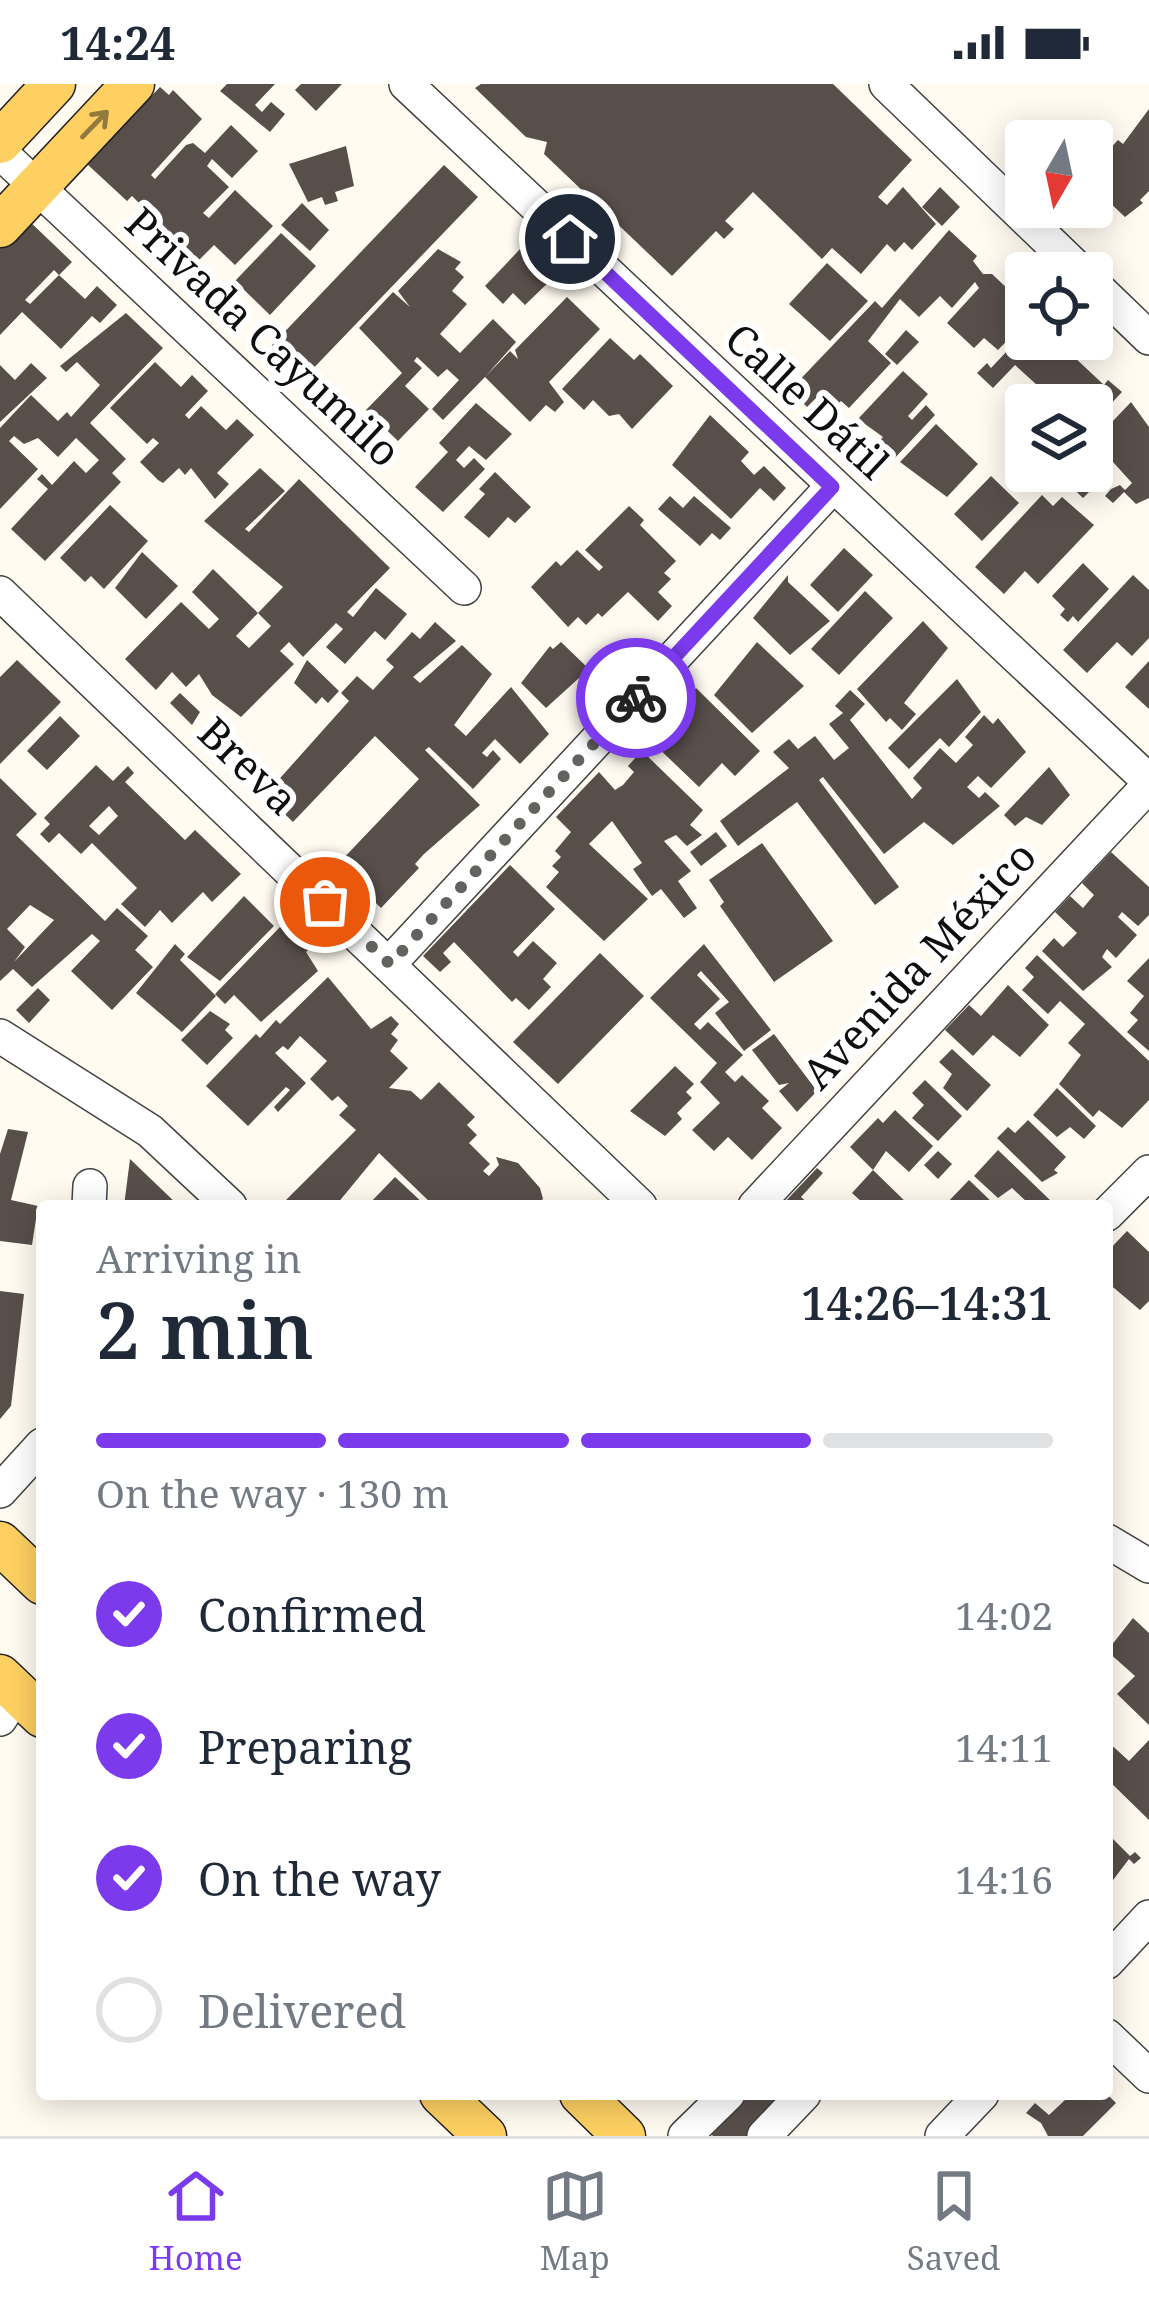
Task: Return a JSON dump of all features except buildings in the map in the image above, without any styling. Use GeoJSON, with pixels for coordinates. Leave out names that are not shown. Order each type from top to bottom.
{"type":"FeatureCollection","features":[{"type":"Feature","properties":{"kind":"main road"},"geometry":{"type":"LineString","coordinates":[[0,142],[54,84]]}},
{"type":"Feature","properties":{"kind":"main road"},"geometry":{"type":"LineString","coordinates":[[0,226],[133,84]]}},
{"type":"Feature","properties":{"kind":"main road"},"geometry":{"type":"LineString","coordinates":[[0,1543],[36,1577]]}},
{"type":"Feature","properties":{"kind":"main road"},"geometry":{"type":"LineString","coordinates":[[447,2100],[485,2136]]}},
{"type":"Feature","properties":{"kind":"street","name":"Calle Dátil"},"geometry":{"type":"LineString","coordinates":[[406,84],[1149,783]]}},
{"type":"Feature","properties":{"kind":"street"},"geometry":{"type":"LineString","coordinates":[[886,84],[1060,252]]}},
{"type":"Feature","properties":{"kind":"street","name":"Privada Cayumilo"},"geometry":{"type":"LineString","coordinates":[[0,152],[464,588]]}},
{"type":"Feature","properties":{"kind":"street"},"geometry":{"type":"LineString","coordinates":[[1113,303],[1149,338]]}},
{"type":"Feature","properties":{"kind":"street"},"geometry":{"type":"LineString","coordinates":[[390,964],[832,487]]}},
{"type":"Feature","properties":{"kind":"street","name":"Breva"},"geometry":{"type":"LineString","coordinates":[[0,593],[634,1200]]}},
{"type":"Feature","properties":{"kind":"street","name":"Avenida México"},"geometry":{"type":"LineString","coordinates":[[761,1200],[1149,783]]}},
{"type":"Feature","properties":{"kind":"street"},"geometry":{"type":"LineString","coordinates":[[0,1036],[150,1131],[224,1200]]}},
{"type":"Feature","properties":{"kind":"street"},"geometry":{"type":"LineString","coordinates":[[1113,1208],[1149,1172]]}},
{"type":"Feature","properties":{"kind":"street"},"geometry":{"type":"LineString","coordinates":[[0,1492],[36,1452]]}},
{"type":"Feature","properties":{"kind":"street"},"geometry":{"type":"LineString","coordinates":[[1113,1545],[1149,1566]]}},
{"type":"Feature","properties":{"kind":"street"},"geometry":{"type":"LineString","coordinates":[[1113,1956],[1149,1917]]}},
{"type":"Feature","properties":{"kind":"street"},"geometry":{"type":"LineString","coordinates":[[1113,2042],[1149,2076]]}},
{"type":"Feature","properties":{"kind":"street"},"geometry":{"type":"LineString","coordinates":[[686,2136],[722,2100]]}},
{"type":"Feature","properties":{"kind":"street"},"geometry":{"type":"LineString","coordinates":[[764,2136],[798,2100]]}},
{"type":"Feature","properties":{"kind":"street"},"geometry":{"type":"LineString","coordinates":[[942,2136],[976,2100]]}},
{"type":"Feature","properties":{"kind":"way so far"},"geometry":{"type":"LineString","coordinates":[[325,902],[390,964],[636,698]]}},
{"type":"Feature","properties":{"kind":"route"},"geometry":{"type":"LineString","coordinates":[[570,239],[832,487],[636,698]]}}]}
